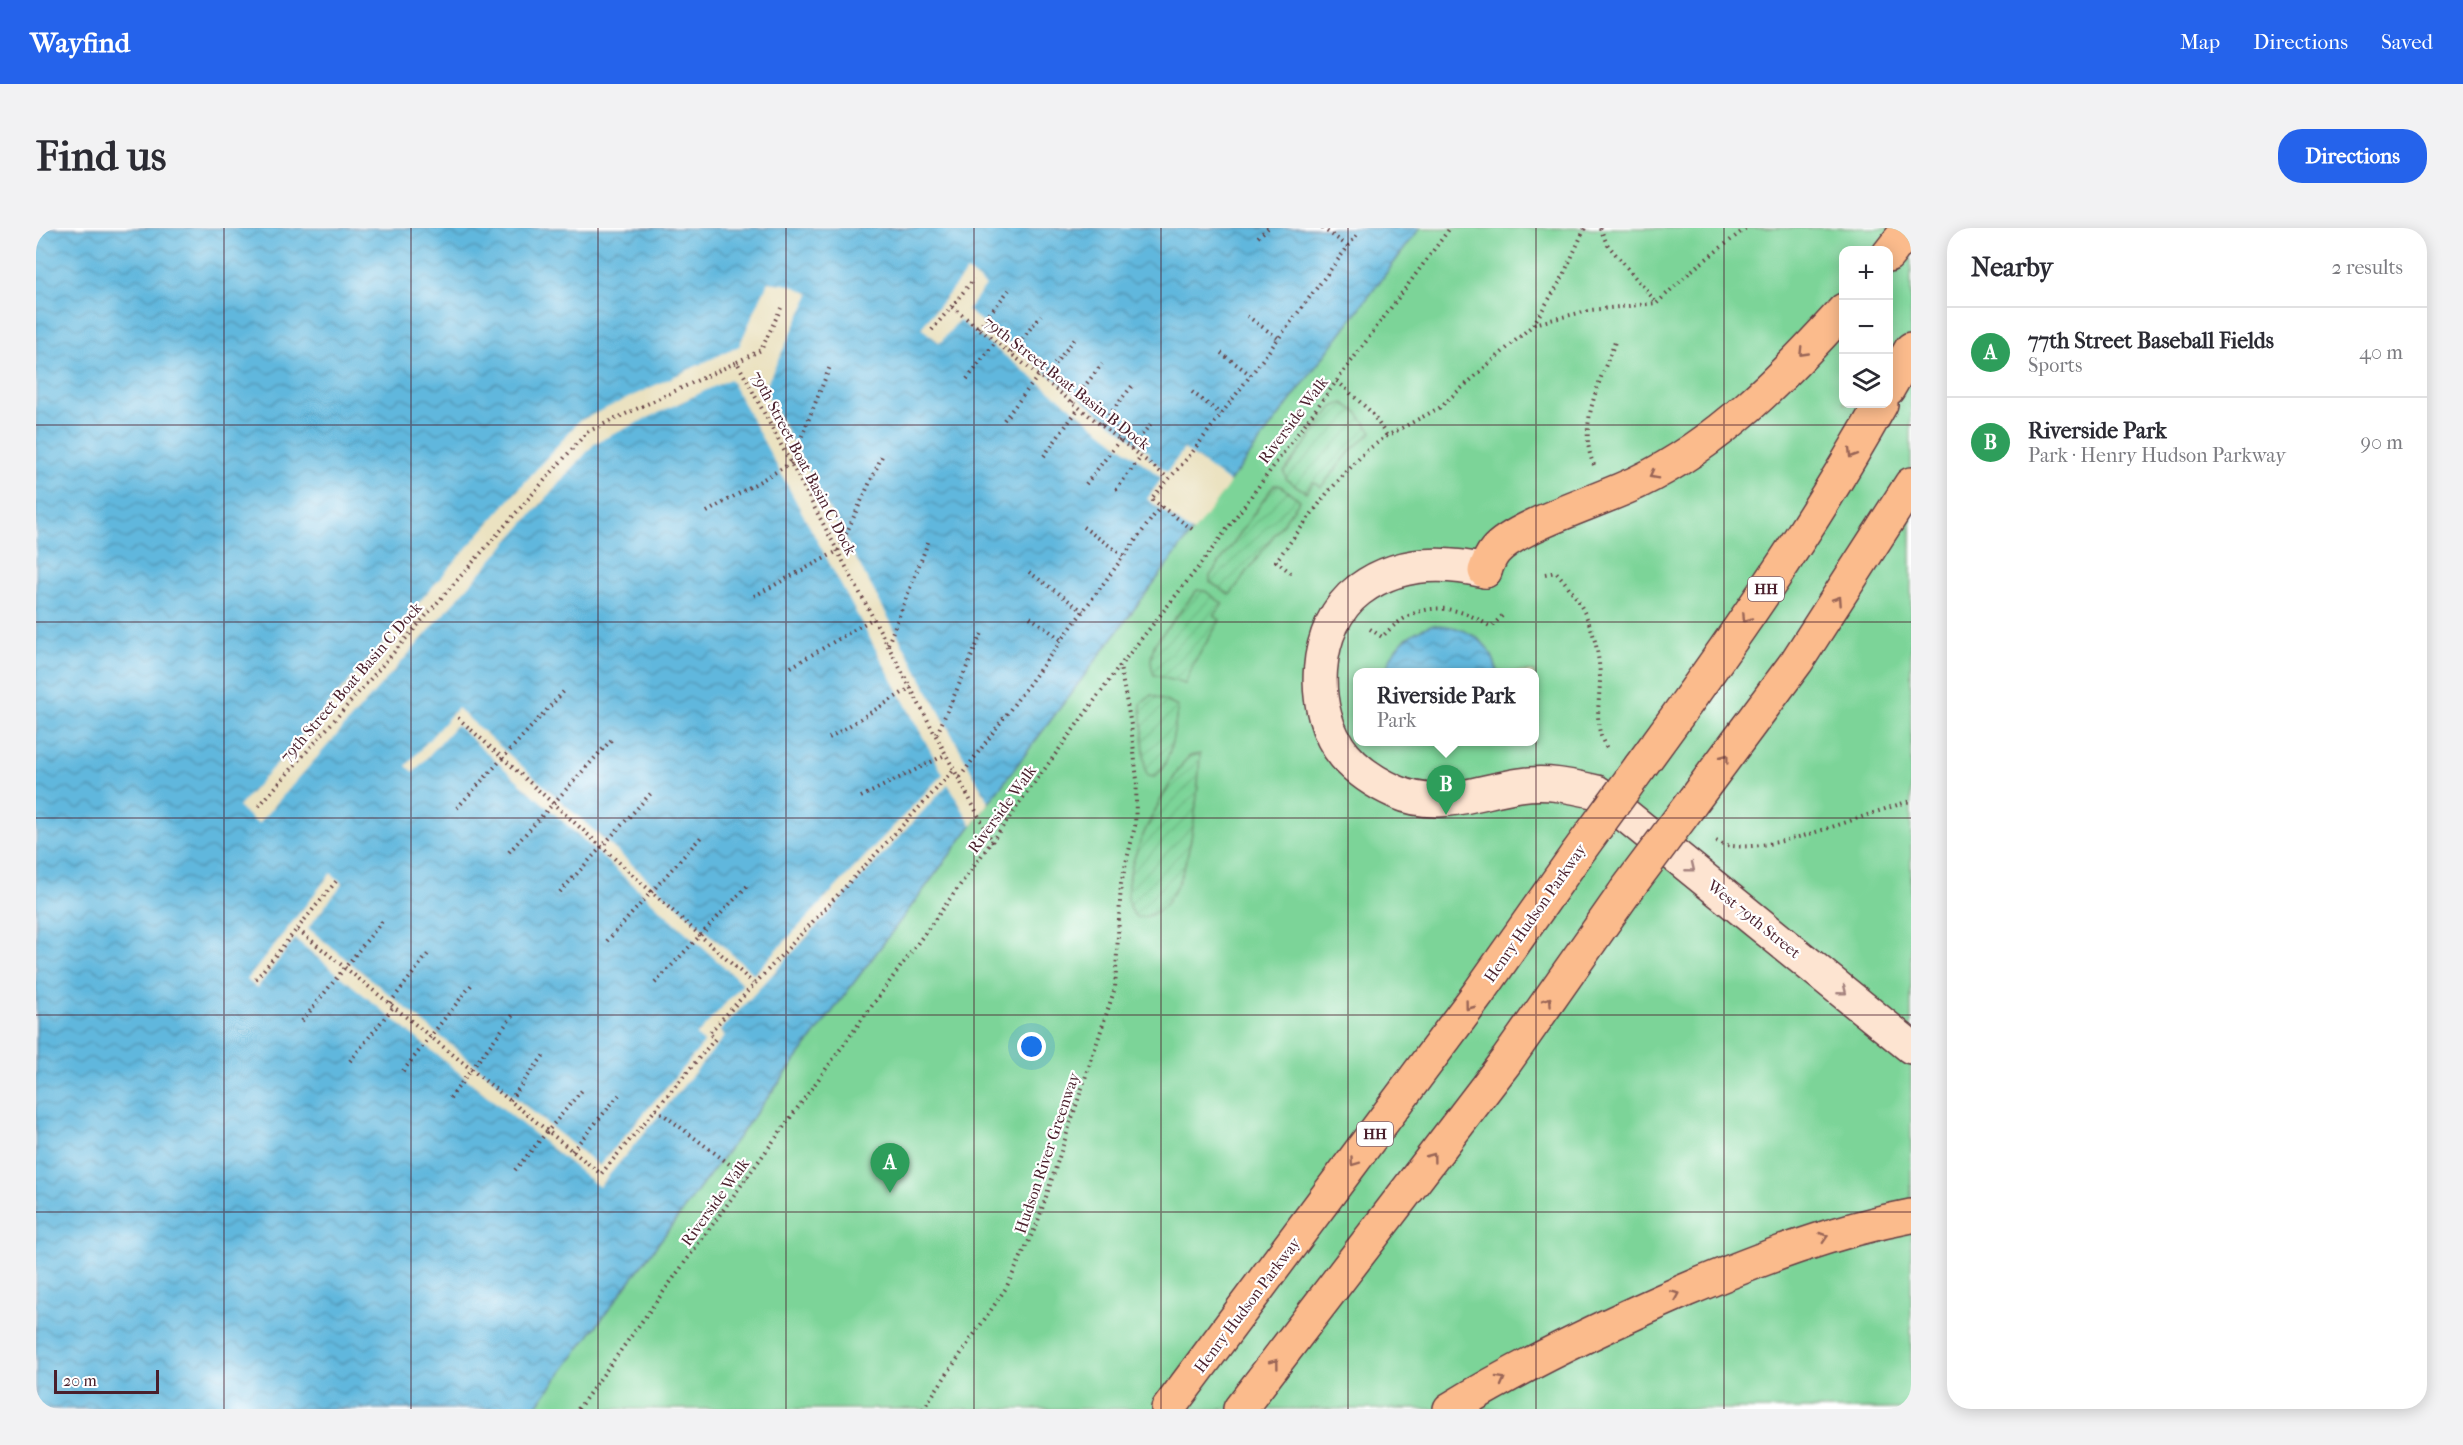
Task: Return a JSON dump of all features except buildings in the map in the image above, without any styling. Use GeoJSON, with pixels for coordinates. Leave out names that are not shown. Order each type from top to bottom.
{"type":"FeatureCollection","features":[{"type":"Feature","properties":{"kind":"highway"},"geometry":{"type":"LineString","coordinates":[[1893,249],[1909,228]]}},
{"type":"Feature","properties":{"kind":"highway"},"geometry":{"type":"LineString","coordinates":[[1485,571],[1494,551],[1524,530],[1594,503],[1678,461],[1758,397],[1839,314]]}},
{"type":"Feature","properties":{"kind":"highway"},"geometry":{"type":"LineString","coordinates":[[1893,380],[1911,349]]}},
{"type":"Feature","properties":{"kind":"highway","name":"Henry Hudson Parkway"},"geometry":{"type":"LineString","coordinates":[[1168,1409],[1471,1003],[1704,681],[1804,532],[1879,408]]}},
{"type":"Feature","properties":{"kind":"highway"},"geometry":{"type":"LineString","coordinates":[[1240,1409],[1507,1060],[1625,892],[1797,661],[1911,484]]}},
{"type":"Feature","properties":{"kind":"highway"},"geometry":{"type":"LineString","coordinates":[[1450,1409],[1584,1337],[1738,1269],[1844,1230],[1911,1216]]}},
{"type":"Feature","properties":{"kind":"main road","name":"West 79th Street"},"geometry":{"type":"LineString","coordinates":[[1485,571],[1460,566],[1419,565],[1378,578],[1358,591],[1340,609],[1326,640],[1321,670],[1325,716],[1344,755],[1364,773],[1398,793],[1422,800],[1446,801],[1521,784],[1541,783],[1561,784],[1597,792],[1911,1047]]}},
{"type":"Feature","properties":{"kind":"path"},"geometry":{"type":"LineString","coordinates":[[1258,237],[1269,228]]}},
{"type":"Feature","properties":{"kind":"path"},"geometry":{"type":"LineString","coordinates":[[1322,228],[1348,246]]}},
{"type":"Feature","properties":{"kind":"path","name":"Riverside Walk"},"geometry":{"type":"LineString","coordinates":[[578,1409],[993,843],[1119,667],[1192,576],[1450,228]]}},
{"type":"Feature","properties":{"kind":"path"},"geometry":{"type":"LineString","coordinates":[[1292,573],[1276,561],[1343,474],[1366,451],[1387,436],[1439,408],[1533,325],[1561,280],[1585,228]]}},
{"type":"Feature","properties":{"kind":"path"},"geometry":{"type":"LineString","coordinates":[[1600,228],[1607,244],[1657,303]]}},
{"type":"Feature","properties":{"kind":"path"},"geometry":{"type":"LineString","coordinates":[[1533,325],[1591,310],[1657,303],[1691,271],[1746,228]]}},
{"type":"Feature","properties":{"kind":"path"},"geometry":{"type":"LineString","coordinates":[[1192,529],[1151,499],[1191,454],[1359,232]]}},
{"type":"Feature","properties":{"kind":"path"},"geometry":{"type":"LineString","coordinates":[[932,330],[974,279]]}},
{"type":"Feature","properties":{"kind":"path"},"geometry":{"type":"LineString","coordinates":[[978,327],[1009,290]]}},
{"type":"Feature","properties":{"kind":"path","name":"79th Street Boat Basin B Dock"},"geometry":{"type":"LineString","coordinates":[[952,307],[1168,478]]}},
{"type":"Feature","properties":{"kind":"path"},"geometry":{"type":"LineString","coordinates":[[737,362],[761,350],[781,308]]}},
{"type":"Feature","properties":{"kind":"path"},"geometry":{"type":"LineString","coordinates":[[1011,353],[1041,315]]}},
{"type":"Feature","properties":{"kind":"path"},"geometry":{"type":"LineString","coordinates":[[1246,316],[1278,338]]}},
{"type":"Feature","properties":{"kind":"path"},"geometry":{"type":"LineString","coordinates":[[1004,420],[1075,339]]}},
{"type":"Feature","properties":{"kind":"path"},"geometry":{"type":"LineString","coordinates":[[967,379],[996,341]]}},
{"type":"Feature","properties":{"kind":"path"},"geometry":{"type":"LineString","coordinates":[[1598,473],[1589,455],[1586,439],[1600,381],[1615,342]]}},
{"type":"Feature","properties":{"kind":"path"},"geometry":{"type":"LineString","coordinates":[[1221,353],[1251,375]]}},
{"type":"Feature","properties":{"kind":"path","name":"79th Street Boat Basin C Dock"},"geometry":{"type":"LineString","coordinates":[[258,806],[587,432],[737,362],[956,769],[993,843]]}},
{"type":"Feature","properties":{"kind":"path"},"geometry":{"type":"LineString","coordinates":[[707,512],[791,463],[831,364]]}},
{"type":"Feature","properties":{"kind":"path"},"geometry":{"type":"LineString","coordinates":[[1072,402],[1102,364]]}},
{"type":"Feature","properties":{"kind":"path"},"geometry":{"type":"LineString","coordinates":[[1337,381],[1371,411],[1387,436]]}},
{"type":"Feature","properties":{"kind":"path"},"geometry":{"type":"LineString","coordinates":[[1101,425],[1132,386]]}},
{"type":"Feature","properties":{"kind":"path"},"geometry":{"type":"LineString","coordinates":[[1192,392],[1221,414]]}},
{"type":"Feature","properties":{"kind":"path"},"geometry":{"type":"LineString","coordinates":[[1044,456],[1079,408]]}},
{"type":"Feature","properties":{"kind":"path"},"geometry":{"type":"LineString","coordinates":[[1131,449],[1152,422]]}},
{"type":"Feature","properties":{"kind":"path"},"geometry":{"type":"LineString","coordinates":[[1086,484],[1119,440]]}},
{"type":"Feature","properties":{"kind":"path"},"geometry":{"type":"LineString","coordinates":[[754,596],[838,551],[883,454]]}},
{"type":"Feature","properties":{"kind":"path"},"geometry":{"type":"LineString","coordinates":[[1116,490],[1142,457]]}},
{"type":"Feature","properties":{"kind":"path"},"geometry":{"type":"LineString","coordinates":[[960,777],[1161,506]]}},
{"type":"Feature","properties":{"kind":"path"},"geometry":{"type":"LineString","coordinates":[[1083,527],[1124,556]]}},
{"type":"Feature","properties":{"kind":"path"},"geometry":{"type":"LineString","coordinates":[[888,644],[929,540]]}},
{"type":"Feature","properties":{"kind":"path"},"geometry":{"type":"LineString","coordinates":[[1029,572],[1083,611]]}},
{"type":"Feature","properties":{"kind":"path"},"geometry":{"type":"LineString","coordinates":[[1545,574],[1556,572],[1574,591],[1584,608],[1597,651],[1599,702]]}},
{"type":"Feature","properties":{"kind":"path"},"geometry":{"type":"LineString","coordinates":[[1367,626],[1382,637],[1401,619],[1422,610],[1447,608],[1471,614],[1491,627],[1503,615]]}},
{"type":"Feature","properties":{"kind":"path"},"geometry":{"type":"LineString","coordinates":[[1030,617],[1062,640]]}},
{"type":"Feature","properties":{"kind":"path"},"geometry":{"type":"LineString","coordinates":[[791,667],[874,618]]}},
{"type":"Feature","properties":{"kind":"path"},"geometry":{"type":"LineString","coordinates":[[936,734],[982,633]]}},
{"type":"Feature","properties":{"kind":"path","name":"Hudson River Greenway"},"geometry":{"type":"LineString","coordinates":[[923,1409],[1006,1288],[1037,1224],[1115,988],[1121,884],[1135,826],[1137,780],[1131,725],[1119,667]]}},
{"type":"Feature","properties":{"kind":"path"},"geometry":{"type":"LineString","coordinates":[[829,738],[912,687]]}},
{"type":"Feature","properties":{"kind":"path"},"geometry":{"type":"LineString","coordinates":[[457,808],[565,690]]}},
{"type":"Feature","properties":{"kind":"path"},"geometry":{"type":"LineString","coordinates":[[458,718],[753,983]]}},
{"type":"Feature","properties":{"kind":"path"},"geometry":{"type":"LineString","coordinates":[[509,852],[613,738]]}},
{"type":"Feature","properties":{"kind":"path"},"geometry":{"type":"LineString","coordinates":[[861,797],[947,754]]}},
{"type":"Feature","properties":{"kind":"path"},"geometry":{"type":"LineString","coordinates":[[297,929],[601,1174],[715,1039],[709,1033],[753,983],[956,769]]}},
{"type":"Feature","properties":{"kind":"path"},"geometry":{"type":"LineString","coordinates":[[560,892],[653,791]]}},
{"type":"Feature","properties":{"kind":"path"},"geometry":{"type":"LineString","coordinates":[[607,941],[701,837]]}},
{"type":"Feature","properties":{"kind":"path"},"geometry":{"type":"LineString","coordinates":[[256,979],[338,879]]}},
{"type":"Feature","properties":{"kind":"path"},"geometry":{"type":"LineString","coordinates":[[655,983],[750,883]]}},
{"type":"Feature","properties":{"kind":"path"},"geometry":{"type":"LineString","coordinates":[[302,1021],[384,919]]}},
{"type":"Feature","properties":{"kind":"path"},"geometry":{"type":"LineString","coordinates":[[350,1061],[428,954]]}},
{"type":"Feature","properties":{"kind":"path"},"geometry":{"type":"LineString","coordinates":[[403,1071],[472,984]]}},
{"type":"Feature","properties":{"kind":"path"},"geometry":{"type":"LineString","coordinates":[[450,1098],[513,1015]]}},
{"type":"Feature","properties":{"kind":"path"},"geometry":{"type":"LineString","coordinates":[[510,1100],[544,1055]]}},
{"type":"Feature","properties":{"kind":"path"},"geometry":{"type":"LineString","coordinates":[[515,1170],[583,1089]]}},
{"type":"Feature","properties":{"kind":"path"},"geometry":{"type":"LineString","coordinates":[[572,1151],[619,1095]]}},
{"type":"Feature","properties":{"kind":"path"},"geometry":{"type":"LineString","coordinates":[[656,1108],[748,1178]]}},
{"type":"Feature","properties":{"kind":"green space"},"geometry":{"type":"Polygon","coordinates":[[[1420,228],[1911,228],[1911,1409],[534,1409],[1420,228]]]}},
{"type":"Feature","properties":{"kind":"green space"},"geometry":{"type":"Polygon","coordinates":[[[1343,403],[1357,412],[1372,432],[1353,448],[1321,487],[1314,482],[1306,492],[1287,480],[1284,472],[1333,407],[1343,403]]]}},
{"type":"Feature","properties":{"kind":"green space"},"geometry":{"type":"Polygon","coordinates":[[[1274,485],[1279,485],[1300,500],[1230,595],[1210,582],[1210,576],[1274,485]]]}},
{"type":"Feature","properties":{"kind":"green space"},"geometry":{"type":"Polygon","coordinates":[[[1197,590],[1205,591],[1223,604],[1214,616],[1220,620],[1194,663],[1185,684],[1154,675],[1151,659],[1155,643],[1197,590]]]}},
{"type":"Feature","properties":{"kind":"green space"},"geometry":{"type":"Polygon","coordinates":[[[1152,695],[1178,707],[1169,754],[1161,771],[1155,777],[1148,776],[1145,769],[1141,704],[1152,695]]]}},
{"type":"Feature","properties":{"kind":"green space"},"geometry":{"type":"Polygon","coordinates":[[[1200,754],[1194,824],[1180,878],[1169,899],[1155,913],[1136,917],[1129,903],[1128,884],[1142,839],[1152,816],[1183,763],[1190,756],[1200,754]]]}},
{"type":"Feature","properties":{"kind":"water"},"geometry":{"type":"Polygon","coordinates":[[[36,228],[1420,228],[534,1409],[36,1409],[36,228]]]}},
{"type":"Feature","properties":{"kind":"water"},"geometry":{"type":"Polygon","coordinates":[[[1431,625],[1454,627],[1464,631],[1482,642],[1494,660],[1496,668],[1387,668],[1401,642],[1431,625]]]}},
{"type":"Feature","properties":{"kind":"pier"},"geometry":{"type":"Polygon","coordinates":[[[967,271],[986,286],[967,310],[1150,453],[1148,457],[1167,472],[1184,449],[1230,483],[1193,533],[1147,499],[1162,478],[959,320],[940,343],[921,328],[967,271]]]}},
{"type":"Feature","properties":{"kind":"pier"},"geometry":{"type":"Polygon","coordinates":[[[768,282],[791,285],[810,294],[764,389],[989,803],[972,826],[948,784],[720,1031],[725,1036],[599,1187],[295,939],[257,988],[247,980],[331,873],[343,883],[308,928],[599,1166],[704,1043],[696,1036],[743,984],[456,725],[414,772],[406,766],[457,708],[754,974],[943,774],[730,379],[595,443],[258,824],[238,807],[579,421],[739,346],[768,282]]]}},
{"type":"Feature","properties":{"kind":"place","name":"Riverside Park"},"geometry":{"type":"Point","coordinates":[1446,815]}},
{"type":"Feature","properties":{"kind":"place","name":"77th Street Baseball Fields"},"geometry":{"type":"Point","coordinates":[890,1193]}}]}
